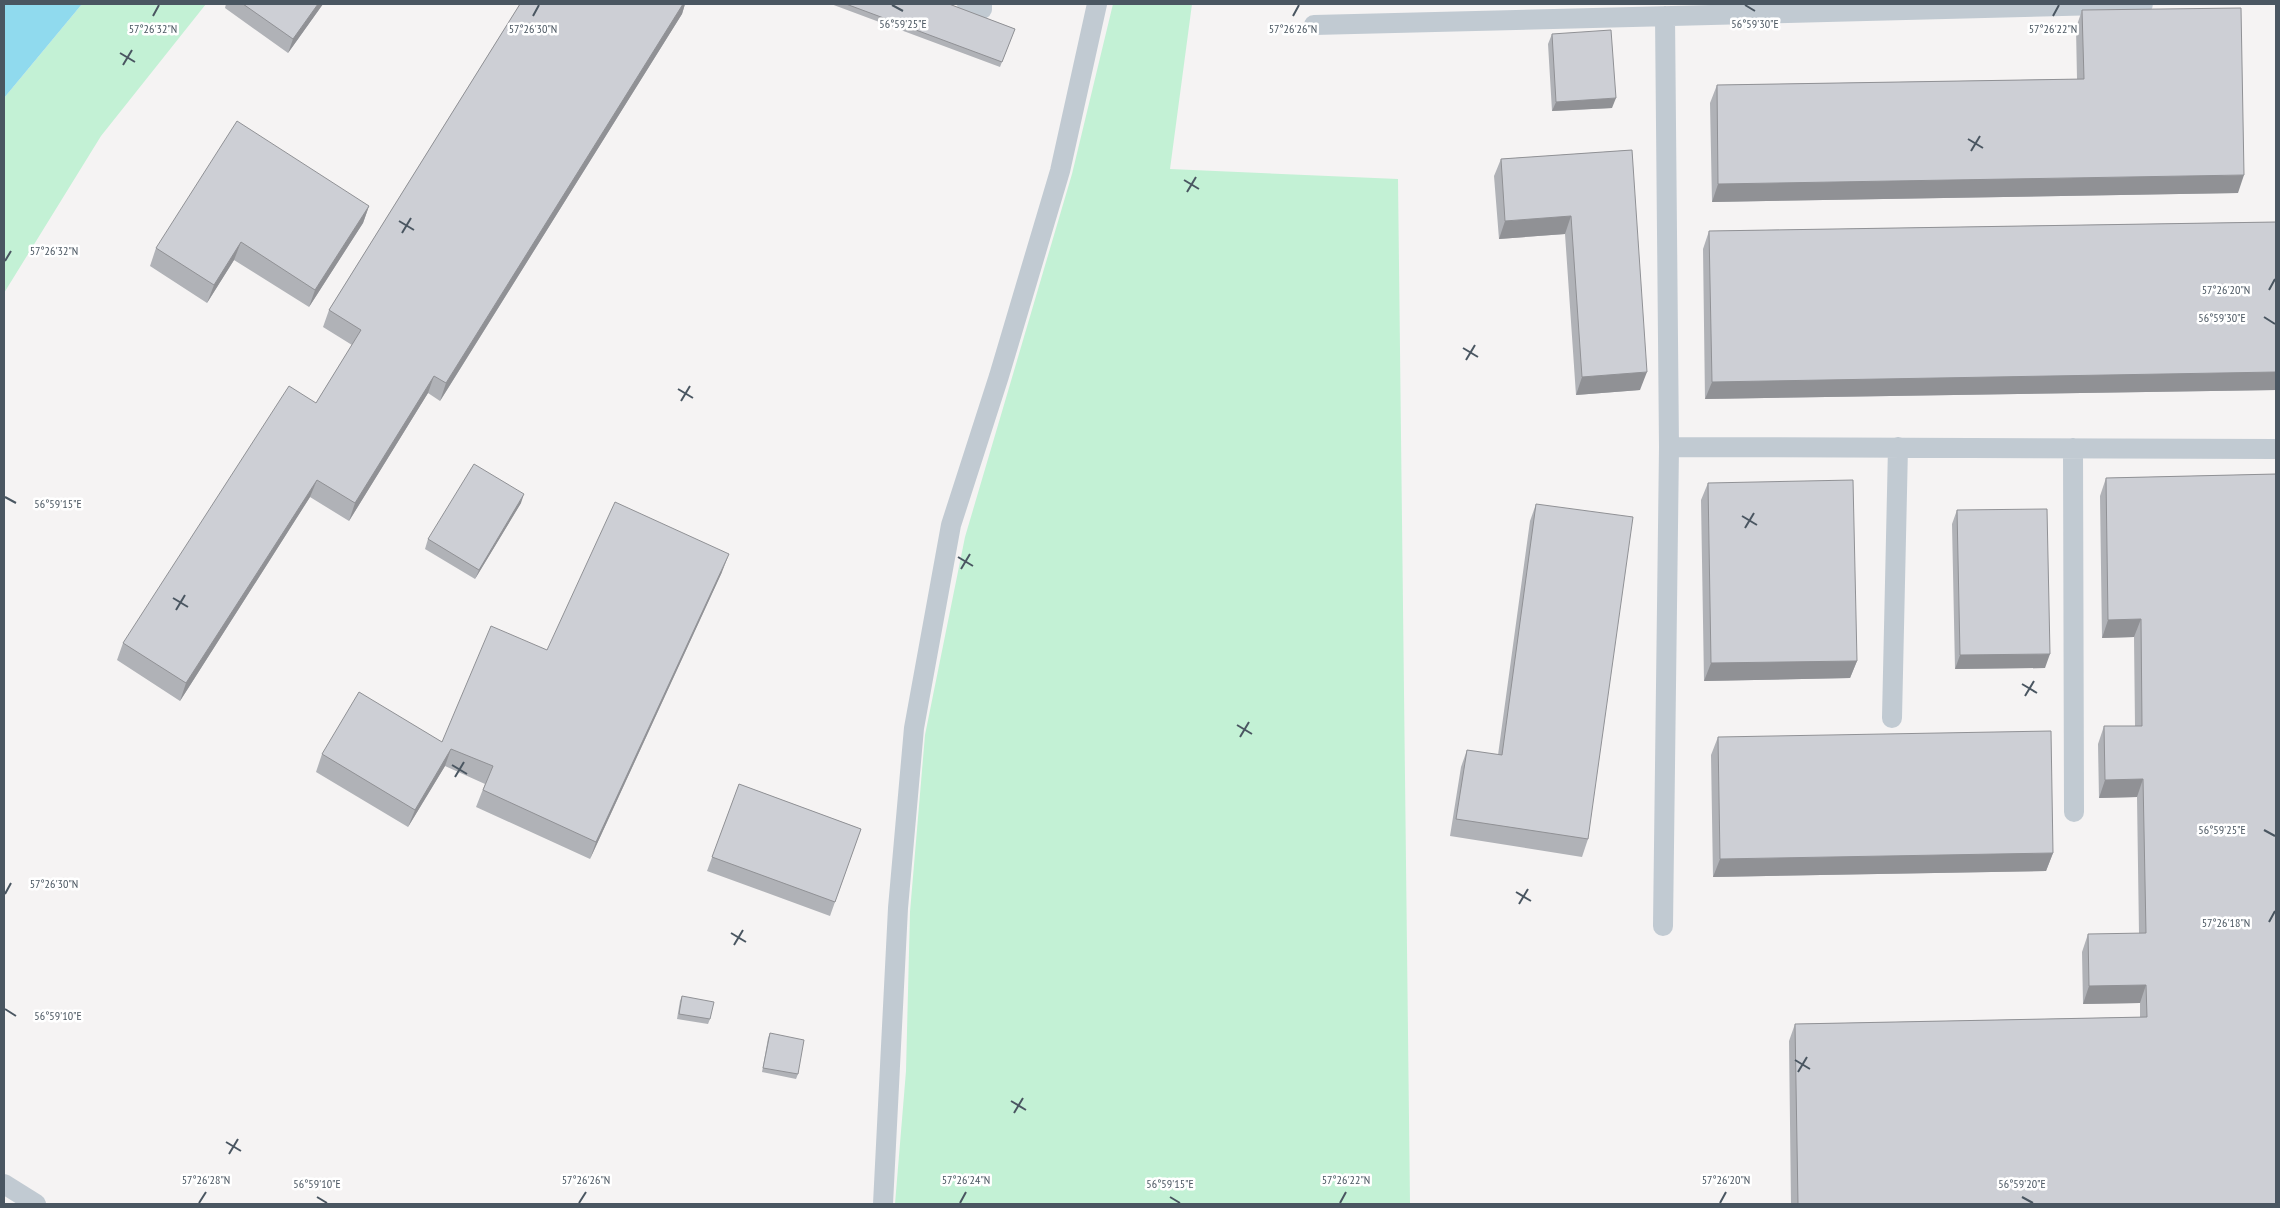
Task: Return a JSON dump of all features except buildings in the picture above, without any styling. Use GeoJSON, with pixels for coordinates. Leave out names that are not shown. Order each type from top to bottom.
{"type":"FeatureCollection","features":[{"type":"Feature","properties":{"kind":"lane"},"geometry":{"type":"LineString","coordinates":[[967,4],[982,9],[982,4]]}},
{"type":"Feature","properties":{"kind":"lane"},"geometry":{"type":"LineString","coordinates":[[883,1204],[898,908],[914,728],[951,525],[999,376],[1060,171],[1097,4]]}},
{"type":"Feature","properties":{"kind":"lane"},"geometry":{"type":"LineString","coordinates":[[1314,25],[2143,4]]}},
{"type":"Feature","properties":{"kind":"lane"},"geometry":{"type":"LineString","coordinates":[[1663,926],[1669,446],[1665,16]]}},
{"type":"Feature","properties":{"kind":"lane"},"geometry":{"type":"LineString","coordinates":[[1669,446],[2276,449]]}},
{"type":"Feature","properties":{"kind":"lane"},"geometry":{"type":"LineString","coordinates":[[1892,718],[1898,447]]}},
{"type":"Feature","properties":{"kind":"lane"},"geometry":{"type":"LineString","coordinates":[[2073,448],[2074,812]]}},
{"type":"Feature","properties":{"kind":"lane"},"geometry":{"type":"LineString","coordinates":[[4,1184],[36,1204]]}},
{"type":"Feature","properties":{"kind":"green space"},"geometry":{"type":"Polygon","coordinates":[[[82,4],[206,4],[101,136],[4,293],[4,98],[82,4]]]}},
{"type":"Feature","properties":{"kind":"green space"},"geometry":{"type":"Polygon","coordinates":[[[1113,4],[1192,4],[1170,169],[1398,179],[1410,1204],[895,1204],[906,1071],[910,912],[925,735],[965,537],[1072,174],[1113,4]]]}},
{"type":"Feature","properties":{"kind":"water"},"geometry":{"type":"Polygon","coordinates":[[[4,4],[82,4],[4,98],[4,4]]]}}]}
